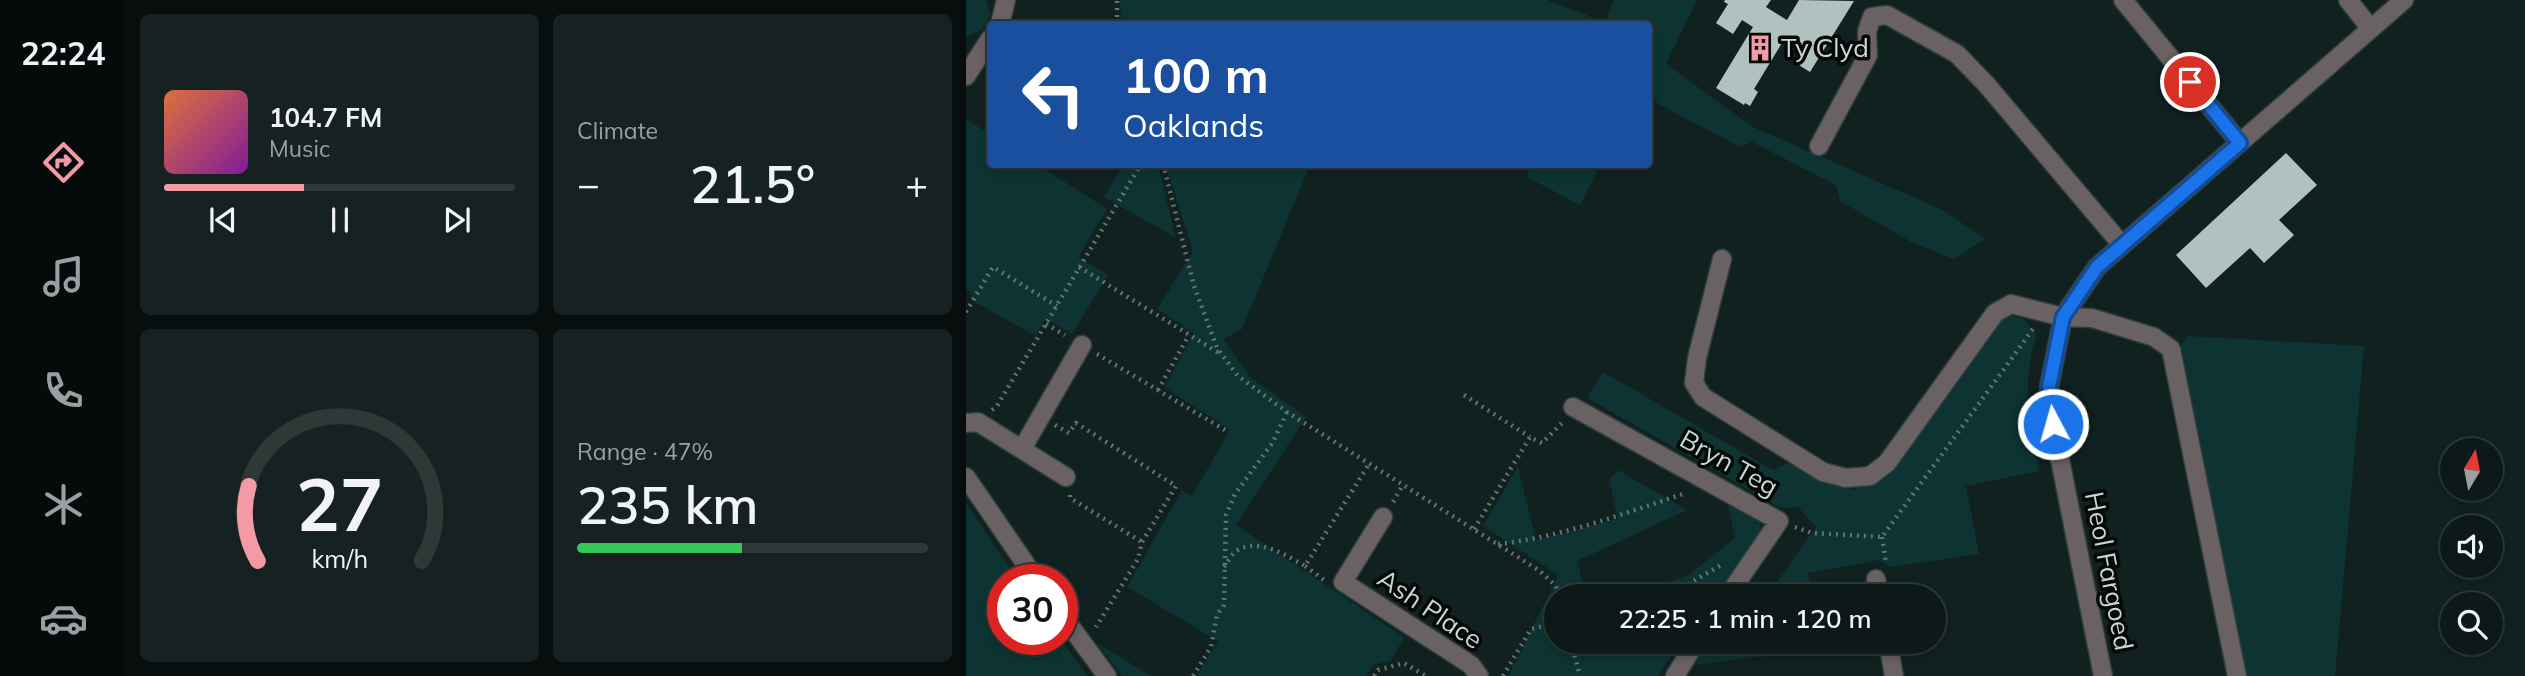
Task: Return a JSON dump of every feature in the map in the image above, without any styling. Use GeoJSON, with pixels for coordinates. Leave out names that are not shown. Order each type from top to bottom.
{"type":"FeatureCollection","features":[{"type":"Feature","properties":{"kind":"street"},"geometry":{"type":"LineString","coordinates":[[1001,21],[1006,0]]}},
{"type":"Feature","properties":{"kind":"street"},"geometry":{"type":"LineString","coordinates":[[2123,0],[2240,143]]}},
{"type":"Feature","properties":{"kind":"street"},"geometry":{"type":"LineString","coordinates":[[2348,0],[2371,29]]}},
{"type":"Feature","properties":{"kind":"street","name":"Heol Fargoed"},"geometry":{"type":"LineString","coordinates":[[2103,676],[2050,400],[2049,387],[2063,317],[2097,267],[2404,0]]}},
{"type":"Feature","properties":{"kind":"street"},"geometry":{"type":"LineString","coordinates":[[1819,146],[1868,55],[1867,31],[1872,17],[1887,15],[1957,54],[1986,84],[2122,245]]}},
{"type":"Feature","properties":{"kind":"street"},"geometry":{"type":"LineString","coordinates":[[966,76],[987,44]]}},
{"type":"Feature","properties":{"kind":"street"},"geometry":{"type":"LineString","coordinates":[[1722,259],[1697,358],[1694,383],[1703,397],[1822,472],[1846,478],[1870,476],[1887,463],[1995,313],[2011,304],[2063,317],[2092,318],[2154,337],[2171,349],[2237,676]]}},
{"type":"Feature","properties":{"kind":"street"},"geometry":{"type":"LineString","coordinates":[[1022,449],[1082,345]]}},
{"type":"Feature","properties":{"kind":"street","name":"Bryn Teg"},"geometry":{"type":"LineString","coordinates":[[1573,408],[1779,521],[1736,584]]}},
{"type":"Feature","properties":{"kind":"street"},"geometry":{"type":"LineString","coordinates":[[972,422],[1066,477]]}},
{"type":"Feature","properties":{"kind":"street"},"geometry":{"type":"LineString","coordinates":[[966,477],[1026,564]]}},
{"type":"Feature","properties":{"kind":"street","name":"Ash Place"},"geometry":{"type":"LineString","coordinates":[[1383,517],[1343,582],[1471,665],[1479,676]]}},
{"type":"Feature","properties":{"kind":"street"},"geometry":{"type":"LineString","coordinates":[[1078,637],[1107,676]]}},
{"type":"Feature","properties":{"kind":"street"},"geometry":{"type":"LineString","coordinates":[[1675,676],[1689,654]]}},
{"type":"Feature","properties":{"kind":"street"},"geometry":{"type":"LineString","coordinates":[[1890,654],[1894,676]]}},
{"type":"Feature","properties":{"kind":"path"},"geometry":{"type":"LineString","coordinates":[[1117,0],[1117,21]]}},
{"type":"Feature","properties":{"kind":"path"},"geometry":{"type":"LineString","coordinates":[[972,422],[997,406],[1139,168]]}},
{"type":"Feature","properties":{"kind":"path"},"geometry":{"type":"LineString","coordinates":[[1164,168],[1194,286],[1217,348],[1238,376],[1287,412],[1540,571],[1554,584]]}},
{"type":"Feature","properties":{"kind":"path"},"geometry":{"type":"LineString","coordinates":[[966,312],[993,267],[1057,306]]}},
{"type":"Feature","properties":{"kind":"path"},"geometry":{"type":"LineString","coordinates":[[1079,267],[1223,355]]}},
{"type":"Feature","properties":{"kind":"path"},"geometry":{"type":"LineString","coordinates":[[1779,521],[1812,533],[1882,537],[2035,327],[2063,317]]}},
{"type":"Feature","properties":{"kind":"path"},"geometry":{"type":"LineString","coordinates":[[1046,324],[1225,430]]}},
{"type":"Feature","properties":{"kind":"path"},"geometry":{"type":"LineString","coordinates":[[1158,390],[1189,335]]}},
{"type":"Feature","properties":{"kind":"path"},"geometry":{"type":"LineString","coordinates":[[1464,396],[1542,443],[1557,430],[1573,408]]}},
{"type":"Feature","properties":{"kind":"path"},"geometry":{"type":"LineString","coordinates":[[1193,676],[1211,647],[1217,615],[1224,605],[1226,515],[1235,494],[1273,442],[1287,412]]}},
{"type":"Feature","properties":{"kind":"path"},"geometry":{"type":"LineString","coordinates":[[1040,417],[1069,433],[1076,423],[1176,486],[1142,542],[1138,559],[1085,646]]}},
{"type":"Feature","properties":{"kind":"path"},"geometry":{"type":"LineString","coordinates":[[1474,529],[1530,437]]}},
{"type":"Feature","properties":{"kind":"path"},"geometry":{"type":"LineString","coordinates":[[1223,568],[1237,551],[1255,546],[1281,552],[1305,566],[1369,464]]}},
{"type":"Feature","properties":{"kind":"path"},"geometry":{"type":"LineString","coordinates":[[1066,477],[1070,498],[1142,542]]}},
{"type":"Feature","properties":{"kind":"path"},"geometry":{"type":"LineString","coordinates":[[1497,544],[1522,541],[1627,513],[1713,484]]}},
{"type":"Feature","properties":{"kind":"path"},"geometry":{"type":"LineString","coordinates":[[1688,584],[1743,553],[1758,552]]}},
{"type":"Feature","properties":{"kind":"path"},"geometry":{"type":"LineString","coordinates":[[1503,676],[1531,629],[1544,626]]}},
{"type":"Feature","properties":{"kind":"path"},"geometry":{"type":"LineString","coordinates":[[1574,654],[1580,676]]}},
{"type":"Feature","properties":{"kind":"path"},"geometry":{"type":"LineString","coordinates":[[1374,676],[1378,670],[1404,663],[1426,676]]}},
{"type":"Feature","properties":{"kind":"shaded area"},"geometry":{"type":"Polygon","coordinates":[[[966,0],[986,0],[990,14],[984,29],[966,37],[966,0]]]}},
{"type":"Feature","properties":{"kind":"shaded area"},"geometry":{"type":"Polygon","coordinates":[[[1120,0],[1547,0],[1602,21],[1372,20],[1121,21],[1120,0]]]}},
{"type":"Feature","properties":{"kind":"shaded area"},"geometry":{"type":"Polygon","coordinates":[[[1614,0],[1697,0],[1666,64],[1753,127],[1943,210],[1985,239],[1954,259],[1911,242],[1840,201],[1836,185],[1752,142],[1740,147],[1652,101],[1652,21],[1605,21],[1614,0]]]}},
{"type":"Feature","properties":{"kind":"shaded area"},"geometry":{"type":"Polygon","coordinates":[[[966,119],[987,133],[987,168],[1043,168],[1107,209],[1078,257],[1108,275],[1072,334],[1046,318],[1035,336],[970,299],[973,294],[966,289],[966,119]]]}},
{"type":"Feature","properties":{"kind":"shaded area"},"geometry":{"type":"Polygon","coordinates":[[[1121,168],[1159,168],[1176,238],[1104,197],[1121,168]]]}},
{"type":"Feature","properties":{"kind":"shaded area"},"geometry":{"type":"Polygon","coordinates":[[[1167,168],[1309,168],[1242,329],[1223,339],[1251,378],[1306,417],[1236,525],[1404,637],[1391,661],[1373,665],[1367,676],[1197,676],[1218,641],[1127,587],[1182,490],[1192,496],[1230,430],[1164,387],[1194,333],[1157,309],[1193,252],[1167,168]]]}},
{"type":"Feature","properties":{"kind":"shaded area"},"geometry":{"type":"Polygon","coordinates":[[[1530,168],[1598,168],[1580,205],[1527,177],[1530,168]]]}},
{"type":"Feature","properties":{"kind":"shaded area"},"geometry":{"type":"Polygon","coordinates":[[[1998,317],[2024,319],[2036,335],[2029,371],[2028,403],[2039,471],[1966,486],[1979,554],[1891,567],[1879,560],[1808,573],[1810,584],[1776,584],[1816,527],[1798,507],[1781,508],[1587,398],[1603,372],[1773,470],[1793,461],[1825,483],[1854,490],[1884,473],[1998,317]]]}},
{"type":"Feature","properties":{"kind":"shaded area"},"geometry":{"type":"Polygon","coordinates":[[[2187,336],[2364,346],[2335,676],[2246,676],[2181,345],[2187,336]]]}},
{"type":"Feature","properties":{"kind":"shaded area"},"geometry":{"type":"Polygon","coordinates":[[[1518,467],[1536,540],[1618,519],[1609,480],[1618,470],[1687,510],[1577,561],[1583,584],[1554,584],[1558,575],[1483,526],[1518,467]]]}},
{"type":"Feature","properties":{"kind":"shaded area"},"geometry":{"type":"Polygon","coordinates":[[[1727,501],[1761,520],[1760,531],[1723,584],[1663,584],[1688,575],[1735,538],[1727,501]]]}},
{"type":"Feature","properties":{"kind":"shaded area"},"geometry":{"type":"Polygon","coordinates":[[[966,503],[1007,564],[987,564],[987,655],[1072,655],[1088,676],[966,676],[966,503]]]}},
{"type":"Feature","properties":{"kind":"shaded area"},"geometry":{"type":"Polygon","coordinates":[[[1544,604],[1544,654],[1673,654],[1658,676],[1508,676],[1544,604]]]}},
{"type":"Feature","properties":{"kind":"shaded area"},"geometry":{"type":"Polygon","coordinates":[[[1097,643],[1151,676],[1122,676],[1097,643]]]}},
{"type":"Feature","properties":{"kind":"shaded area"},"geometry":{"type":"Polygon","coordinates":[[[1697,654],[1777,654],[1689,666],[1697,654]]]}},
{"type":"Feature","properties":{"kind":"building","name":"Ty Clyd"},"geometry":{"type":"Polygon","coordinates":[[[1725,0],[1771,0],[1766,7],[1787,20],[1799,0],[1854,1],[1810,72],[1794,62],[1800,53],[1782,43],[1754,89],[1758,92],[1750,106],[1716,88],[1753,27],[1742,20],[1733,34],[1716,23],[1728,4],[1725,0]]]}},
{"type":"Feature","properties":{"kind":"building"},"geometry":{"type":"Polygon","coordinates":[[[2286,153],[2317,185],[2279,220],[2294,235],[2264,263],[2250,248],[2206,288],[2176,255],[2286,153]]]}},
{"type":"Feature","properties":{"kind":"place","name":"Ty Clyd"},"geometry":{"type":"Point","coordinates":[1760,48]}},
{"type":"Feature","properties":{"kind":"route"},"geometry":{"type":"LineString","coordinates":[[2053,424],[2049,387],[2063,317],[2097,267],[2240,143],[2190,82]]}}]}
